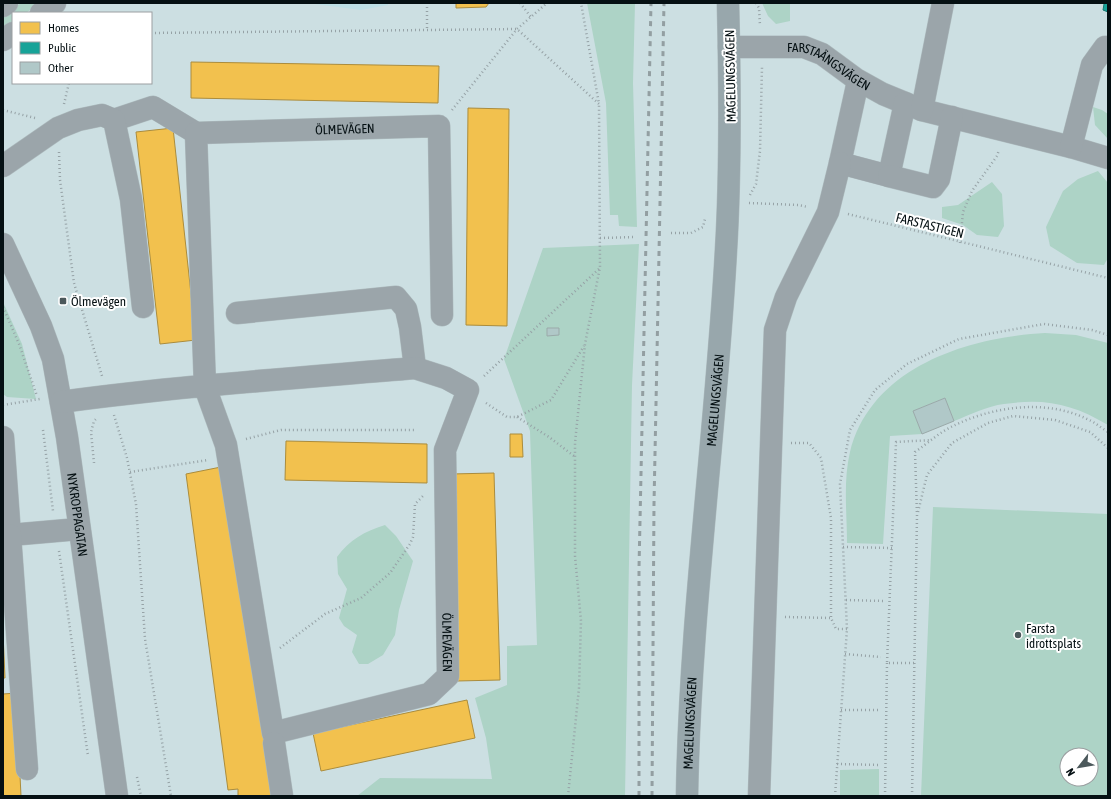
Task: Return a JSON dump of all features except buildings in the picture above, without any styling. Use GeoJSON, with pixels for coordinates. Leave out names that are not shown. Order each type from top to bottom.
{"type":"FeatureCollection","features":[{"type":"Feature","properties":{"kind":"main road","name":"MAGELUNGSVÄGEN"},"geometry":{"type":"LineString","coordinates":[[687,796],[692,654],[726,251],[730,165],[730,47],[728,3]]}},
{"type":"Feature","properties":{"kind":"street"},"geometry":{"type":"LineString","coordinates":[[3,6],[7,3]]}},
{"type":"Feature","properties":{"kind":"street"},"geometry":{"type":"LineString","coordinates":[[42,12],[55,3]]}},
{"type":"Feature","properties":{"kind":"street"},"geometry":{"type":"LineString","coordinates":[[889,176],[914,106],[943,3]]}},
{"type":"Feature","properties":{"kind":"street"},"geometry":{"type":"LineString","coordinates":[[3,40],[12,34]]}},
{"type":"Feature","properties":{"kind":"street","name":"FARSTAÄNGSVÄGEN"},"geometry":{"type":"LineString","coordinates":[[730,47],[804,48],[822,54],[858,81],[914,106],[952,117],[1071,146],[1108,158]]}},
{"type":"Feature","properties":{"kind":"street"},"geometry":{"type":"LineString","coordinates":[[1071,146],[1092,65],[1106,47],[1108,47]]}},
{"type":"Feature","properties":{"kind":"street"},"geometry":{"type":"LineString","coordinates":[[759,796],[775,330],[786,297],[841,216],[840,163],[858,81]]}},
{"type":"Feature","properties":{"kind":"street"},"geometry":{"type":"LineString","coordinates":[[3,166],[58,128],[78,120],[102,115],[114,120],[154,107],[196,132]]}},
{"type":"Feature","properties":{"kind":"street"},"geometry":{"type":"LineString","coordinates":[[840,163],[933,187],[939,179],[952,117]]}},
{"type":"Feature","properties":{"kind":"street"},"geometry":{"type":"LineString","coordinates":[[114,120],[130,199],[143,307]]}},
{"type":"Feature","properties":{"kind":"street"},"geometry":{"type":"LineString","coordinates":[[439,126],[442,315]]}},
{"type":"Feature","properties":{"kind":"street","name":"ÖLMEVÄGEN"},"geometry":{"type":"LineString","coordinates":[[439,126],[196,132],[205,387],[227,451],[273,733],[429,694],[448,676],[445,450],[468,390]]}},
{"type":"Feature","properties":{"kind":"street","name":"NYKROPPAGATAN"},"geometry":{"type":"LineString","coordinates":[[3,244],[41,326],[53,359],[61,399],[117,796]]}},
{"type":"Feature","properties":{"kind":"street"},"geometry":{"type":"LineString","coordinates":[[237,313],[396,297],[406,309],[410,327],[415,368]]}},
{"type":"Feature","properties":{"kind":"street"},"geometry":{"type":"LineString","coordinates":[[61,399],[113,409],[205,387],[415,368],[446,378],[468,390]]}},
{"type":"Feature","properties":{"kind":"street"},"geometry":{"type":"LineString","coordinates":[[3,437],[27,769]]}},
{"type":"Feature","properties":{"kind":"street"},"geometry":{"type":"LineString","coordinates":[[10,535],[80,529]]}},
{"type":"Feature","properties":{"kind":"street"},"geometry":{"type":"LineString","coordinates":[[274,743],[282,796]]}},
{"type":"Feature","properties":{"kind":"path"},"geometry":{"type":"LineString","coordinates":[[427,3],[427,30]]}},
{"type":"Feature","properties":{"kind":"path"},"geometry":{"type":"LineString","coordinates":[[520,3],[531,17]]}},
{"type":"Feature","properties":{"kind":"path"},"geometry":{"type":"LineString","coordinates":[[439,126],[517,29],[547,3]]}},
{"type":"Feature","properties":{"kind":"path"},"geometry":{"type":"LineString","coordinates":[[568,796],[579,688],[581,621],[575,556],[575,457],[585,344],[600,267],[599,104],[581,3]]}},
{"type":"Feature","properties":{"kind":"path"},"geometry":{"type":"LineString","coordinates":[[152,33],[517,29],[599,104]]}},
{"type":"Feature","properties":{"kind":"path"},"geometry":{"type":"LineString","coordinates":[[3,110],[36,118]]}},
{"type":"Feature","properties":{"kind":"path"},"geometry":{"type":"LineString","coordinates":[[58,128],[60,180],[74,283],[113,409],[130,472],[136,504],[145,639],[171,796]]}},
{"type":"Feature","properties":{"kind":"path"},"geometry":{"type":"LineString","coordinates":[[960,243],[963,212],[972,192],[997,156],[1006,130]]}},
{"type":"Feature","properties":{"kind":"path","name":"FARSTASTIGEN"},"geometry":{"type":"LineString","coordinates":[[746,202],[798,205],[1108,278]]}},
{"type":"Feature","properties":{"kind":"path"},"geometry":{"type":"LineString","coordinates":[[671,233],[691,233],[703,227],[707,213]]}},
{"type":"Feature","properties":{"kind":"path"},"geometry":{"type":"LineString","coordinates":[[600,238],[636,237]]}},
{"type":"Feature","properties":{"kind":"path"},"geometry":{"type":"LineString","coordinates":[[585,344],[551,400],[517,417],[507,418],[468,390],[600,267]]}},
{"type":"Feature","properties":{"kind":"path"},"geometry":{"type":"LineString","coordinates":[[835,796],[847,628],[840,484],[850,430],[875,390],[907,364],[959,339],[1044,324],[1092,330],[1108,335]]}},
{"type":"Feature","properties":{"kind":"path"},"geometry":{"type":"LineString","coordinates":[[3,405],[61,399]]}},
{"type":"Feature","properties":{"kind":"path"},"geometry":{"type":"LineString","coordinates":[[912,796],[917,516],[916,452],[953,426],[993,412],[1040,406],[1087,419],[1108,432]]}},
{"type":"Feature","properties":{"kind":"path"},"geometry":{"type":"LineString","coordinates":[[917,516],[927,475],[952,443],[988,423],[1013,416],[1055,420],[1090,432],[1108,448]]}},
{"type":"Feature","properties":{"kind":"path"},"geometry":{"type":"LineString","coordinates":[[94,466],[91,432],[94,421],[100,417]]}},
{"type":"Feature","properties":{"kind":"path"},"geometry":{"type":"LineString","coordinates":[[517,417],[549,437],[575,457]]}},
{"type":"Feature","properties":{"kind":"path"},"geometry":{"type":"LineString","coordinates":[[130,472],[227,451],[281,430],[416,430]]}},
{"type":"Feature","properties":{"kind":"path"},"geometry":{"type":"LineString","coordinates":[[885,796],[887,663],[896,442],[932,440]]}},
{"type":"Feature","properties":{"kind":"path"},"geometry":{"type":"LineString","coordinates":[[771,442],[809,443],[821,458],[831,518],[831,618],[836,630],[847,628]]}},
{"type":"Feature","properties":{"kind":"path"},"geometry":{"type":"LineString","coordinates":[[261,658],[283,646],[325,614],[361,598],[390,572],[413,536],[415,504],[445,476]]}},
{"type":"Feature","properties":{"kind":"path"},"geometry":{"type":"LineString","coordinates":[[843,547],[892,548]]}},
{"type":"Feature","properties":{"kind":"path"},"geometry":{"type":"LineString","coordinates":[[846,600],[884,601]]}},
{"type":"Feature","properties":{"kind":"path"},"geometry":{"type":"LineString","coordinates":[[796,617],[831,618]]}},
{"type":"Feature","properties":{"kind":"path"},"geometry":{"type":"LineString","coordinates":[[845,654],[881,657]]}},
{"type":"Feature","properties":{"kind":"path"},"geometry":{"type":"LineString","coordinates":[[887,663],[914,663]]}},
{"type":"Feature","properties":{"kind":"path"},"geometry":{"type":"LineString","coordinates":[[841,710],[881,710]]}},
{"type":"Feature","properties":{"kind":"path"},"geometry":{"type":"LineString","coordinates":[[837,764],[880,765]]}},
{"type":"Feature","properties":{"kind":"path"},"geometry":{"type":"LineString","coordinates":[[137,774],[141,796]]}},
{"type":"Feature","properties":{"kind":"shaded area"},"geometry":{"type":"Polygon","coordinates":[[[307,3],[388,3],[388,5],[361,10],[307,3]]]}},
{"type":"Feature","properties":{"kind":"green space"},"geometry":{"type":"Polygon","coordinates":[[[21,3],[39,3],[27,12],[12,12],[12,23],[3,28],[3,16],[21,3]]]}},
{"type":"Feature","properties":{"kind":"green space"},"geometry":{"type":"Polygon","coordinates":[[[587,3],[635,3],[633,83],[637,227],[619,226],[618,215],[610,215],[606,103],[587,3]]]}},
{"type":"Feature","properties":{"kind":"green space"},"geometry":{"type":"Polygon","coordinates":[[[762,3],[790,3],[790,21],[776,24],[768,16],[762,3]]]}},
{"type":"Feature","properties":{"kind":"green space"},"geometry":{"type":"Polygon","coordinates":[[[1093,107],[1108,114],[1108,139],[1095,125],[1093,107]]]}},
{"type":"Feature","properties":{"kind":"green space"},"geometry":{"type":"Polygon","coordinates":[[[1098,171],[1108,183],[1108,258],[1104,265],[1077,263],[1050,246],[1046,227],[1063,191],[1078,179],[1098,171]]]}},
{"type":"Feature","properties":{"kind":"green space"},"geometry":{"type":"Polygon","coordinates":[[[992,182],[1002,194],[1004,226],[998,237],[977,235],[963,225],[942,218],[942,207],[958,205],[992,182]]]}},
{"type":"Feature","properties":{"kind":"green space"},"geometry":{"type":"Polygon","coordinates":[[[639,244],[632,385],[625,796],[357,796],[380,778],[492,779],[486,738],[475,698],[507,685],[507,646],[537,645],[530,431],[504,359],[543,248],[639,244]]]}},
{"type":"Feature","properties":{"kind":"green space"},"geometry":{"type":"Polygon","coordinates":[[[3,302],[22,344],[36,399],[7,397],[3,394],[3,302]]]}},
{"type":"Feature","properties":{"kind":"green space"},"geometry":{"type":"Polygon","coordinates":[[[1045,333],[1076,335],[1108,343],[1108,425],[1082,412],[1058,404],[1046,402],[1019,402],[998,405],[954,421],[945,398],[913,411],[922,434],[890,436],[883,544],[847,543],[846,486],[850,452],[861,423],[878,398],[901,378],[926,362],[955,350],[985,341],[1045,333]]]}},
{"type":"Feature","properties":{"kind":"green space","name":"Farsta idrottsplats"},"geometry":{"type":"Polygon","coordinates":[[[933,507],[1108,514],[1108,796],[921,796],[933,507]]]}},
{"type":"Feature","properties":{"kind":"green space"},"geometry":{"type":"Polygon","coordinates":[[[385,525],[396,536],[413,561],[399,610],[395,635],[383,655],[368,664],[359,664],[352,652],[357,635],[344,626],[339,618],[347,589],[338,574],[337,557],[352,541],[358,537],[385,525]]]}},
{"type":"Feature","properties":{"kind":"green space"},"geometry":{"type":"Polygon","coordinates":[[[879,769],[879,796],[840,796],[840,770],[879,769]]]}},
{"type":"Feature","properties":{"kind":"railway"},"geometry":{"type":"LineString","coordinates":[[639,796],[639,568],[651,3]]}},
{"type":"Feature","properties":{"kind":"railway"},"geometry":{"type":"LineString","coordinates":[[652,796],[654,504],[664,3]]}},
{"type":"Feature","properties":{"kind":"place","name":"Ölmevägen"},"geometry":{"type":"Point","coordinates":[63,301]}},
{"type":"Feature","properties":{"kind":"place","name":"Farsta idrottsplats"},"geometry":{"type":"Point","coordinates":[1018,635]}}]}
